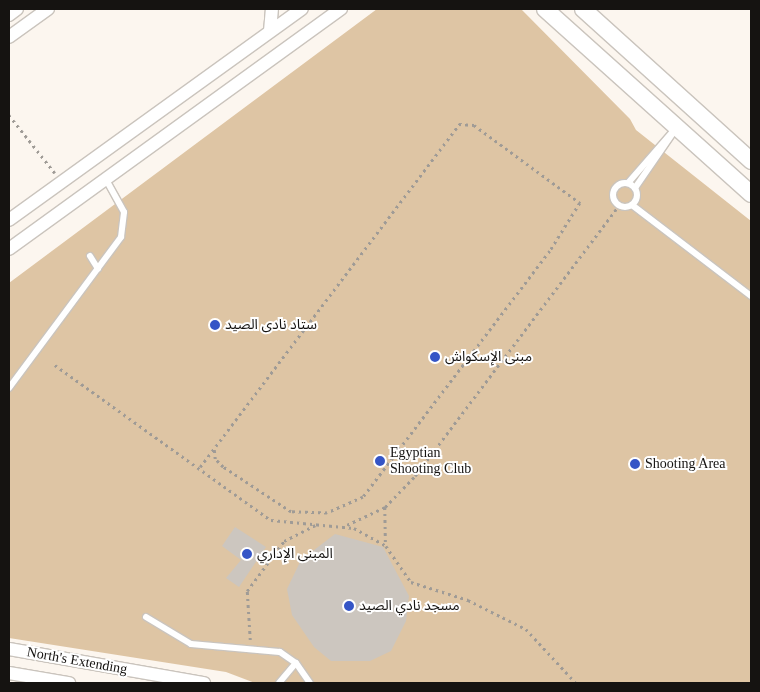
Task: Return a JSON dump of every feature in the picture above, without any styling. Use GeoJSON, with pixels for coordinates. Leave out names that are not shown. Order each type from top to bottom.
{"type":"FeatureCollection","features":[{"type":"Feature","properties":{"kind":"street"},"geometry":{"type":"LineString","coordinates":[[9,15],[17,9]]}},
{"type":"Feature","properties":{"kind":"street"},"geometry":{"type":"LineString","coordinates":[[9,37],[48,9]]}},
{"type":"Feature","properties":{"kind":"street"},"geometry":{"type":"LineString","coordinates":[[270,31],[272,9]]}},
{"type":"Feature","properties":{"kind":"street"},"geometry":{"type":"LineString","coordinates":[[9,220],[302,9]]}},
{"type":"Feature","properties":{"kind":"street"},"geometry":{"type":"LineString","coordinates":[[9,249],[341,9]]}},
{"type":"Feature","properties":{"kind":"street"},"geometry":{"type":"LineString","coordinates":[[545,9],[751,194]]}},
{"type":"Feature","properties":{"kind":"street"},"geometry":{"type":"LineString","coordinates":[[583,9],[751,161]]}},
{"type":"Feature","properties":{"kind":"street"},"geometry":{"type":"LineString","coordinates":[[677,127],[693,109]]}},
{"type":"Feature","properties":{"kind":"street"},"geometry":{"type":"LineString","coordinates":[[92,161],[105,178]]}},
{"type":"Feature","properties":{"kind":"street","name":"North's Extending"},"geometry":{"type":"LineString","coordinates":[[9,649],[204,683]]}},
{"type":"Feature","properties":{"kind":"street"},"geometry":{"type":"LineString","coordinates":[[9,674],[27,680],[69,683]]}},
{"type":"Feature","properties":{"kind":"lane"},"geometry":{"type":"LineString","coordinates":[[677,127],[628,183],[614,190],[619,205],[632,205],[751,296]]}},
{"type":"Feature","properties":{"kind":"lane"},"geometry":{"type":"LineString","coordinates":[[632,205],[636,199],[635,188],[677,127]]}},
{"type":"Feature","properties":{"kind":"lane"},"geometry":{"type":"LineString","coordinates":[[9,388],[98,269],[125,224],[122,207],[105,178]]}},
{"type":"Feature","properties":{"kind":"lane"},"geometry":{"type":"LineString","coordinates":[[628,183],[635,188]]}},
{"type":"Feature","properties":{"kind":"lane"},"geometry":{"type":"LineString","coordinates":[[90,256],[98,269]]}},
{"type":"Feature","properties":{"kind":"lane"},"geometry":{"type":"LineString","coordinates":[[146,618],[191,644],[280,652],[296,663],[310,683]]}},
{"type":"Feature","properties":{"kind":"lane"},"geometry":{"type":"LineString","coordinates":[[278,683],[296,663]]}},
{"type":"Feature","properties":{"kind":"path"},"geometry":{"type":"LineString","coordinates":[[9,115],[62,182]]}},
{"type":"Feature","properties":{"kind":"path"},"geometry":{"type":"LineString","coordinates":[[200,467],[459,124],[474,124],[580,203],[550,251],[363,496],[327,513],[291,512],[223,467],[215,459],[214,449]]}},
{"type":"Feature","properties":{"kind":"path"},"geometry":{"type":"LineString","coordinates":[[55,365],[200,467],[271,520],[317,525],[345,525],[384,507],[446,440],[619,205]]}},
{"type":"Feature","properties":{"kind":"path"},"geometry":{"type":"LineString","coordinates":[[384,507],[386,546]]}},
{"type":"Feature","properties":{"kind":"path"},"geometry":{"type":"LineString","coordinates":[[252,648],[247,590],[284,541],[317,525]]}},
{"type":"Feature","properties":{"kind":"path"},"geometry":{"type":"LineString","coordinates":[[345,525],[386,546],[411,582],[468,600],[526,629],[576,683]]}},
{"type":"Feature","properties":{"kind":"shaded area","name":"Egyptian Shooting Club"},"geometry":{"type":"Polygon","coordinates":[[[377,9],[521,9],[630,119],[636,130],[751,221],[751,683],[255,683],[226,672],[9,638],[9,283],[377,9]]]}},
{"type":"Feature","properties":{"kind":"building","name":"المبنى الإداري"},"geometry":{"type":"Polygon","coordinates":[[[235,527],[266,547],[239,587],[226,578],[241,560],[222,546],[235,527]]]}},
{"type":"Feature","properties":{"kind":"building","name":"مسجد نادي الصيد"},"geometry":{"type":"Polygon","coordinates":[[[335,534],[383,547],[409,596],[406,621],[391,651],[370,661],[331,661],[314,647],[292,615],[287,589],[301,560],[335,534]]]}},
{"type":"Feature","properties":{"kind":"place","name":"ستاد نادى الصيد"},"geometry":{"type":"Point","coordinates":[215,325]}},
{"type":"Feature","properties":{"kind":"place","name":"مبنى الإسكواش"},"geometry":{"type":"Point","coordinates":[435,357]}},
{"type":"Feature","properties":{"kind":"place","name":"Egyptian Shooting Club"},"geometry":{"type":"Point","coordinates":[380,461]}},
{"type":"Feature","properties":{"kind":"place","name":"Shooting Area"},"geometry":{"type":"Point","coordinates":[635,464]}},
{"type":"Feature","properties":{"kind":"place","name":"المبنى الإداري"},"geometry":{"type":"Point","coordinates":[247,554]}},
{"type":"Feature","properties":{"kind":"place","name":"مسجد نادي الصيد"},"geometry":{"type":"Point","coordinates":[349,606]}}]}
